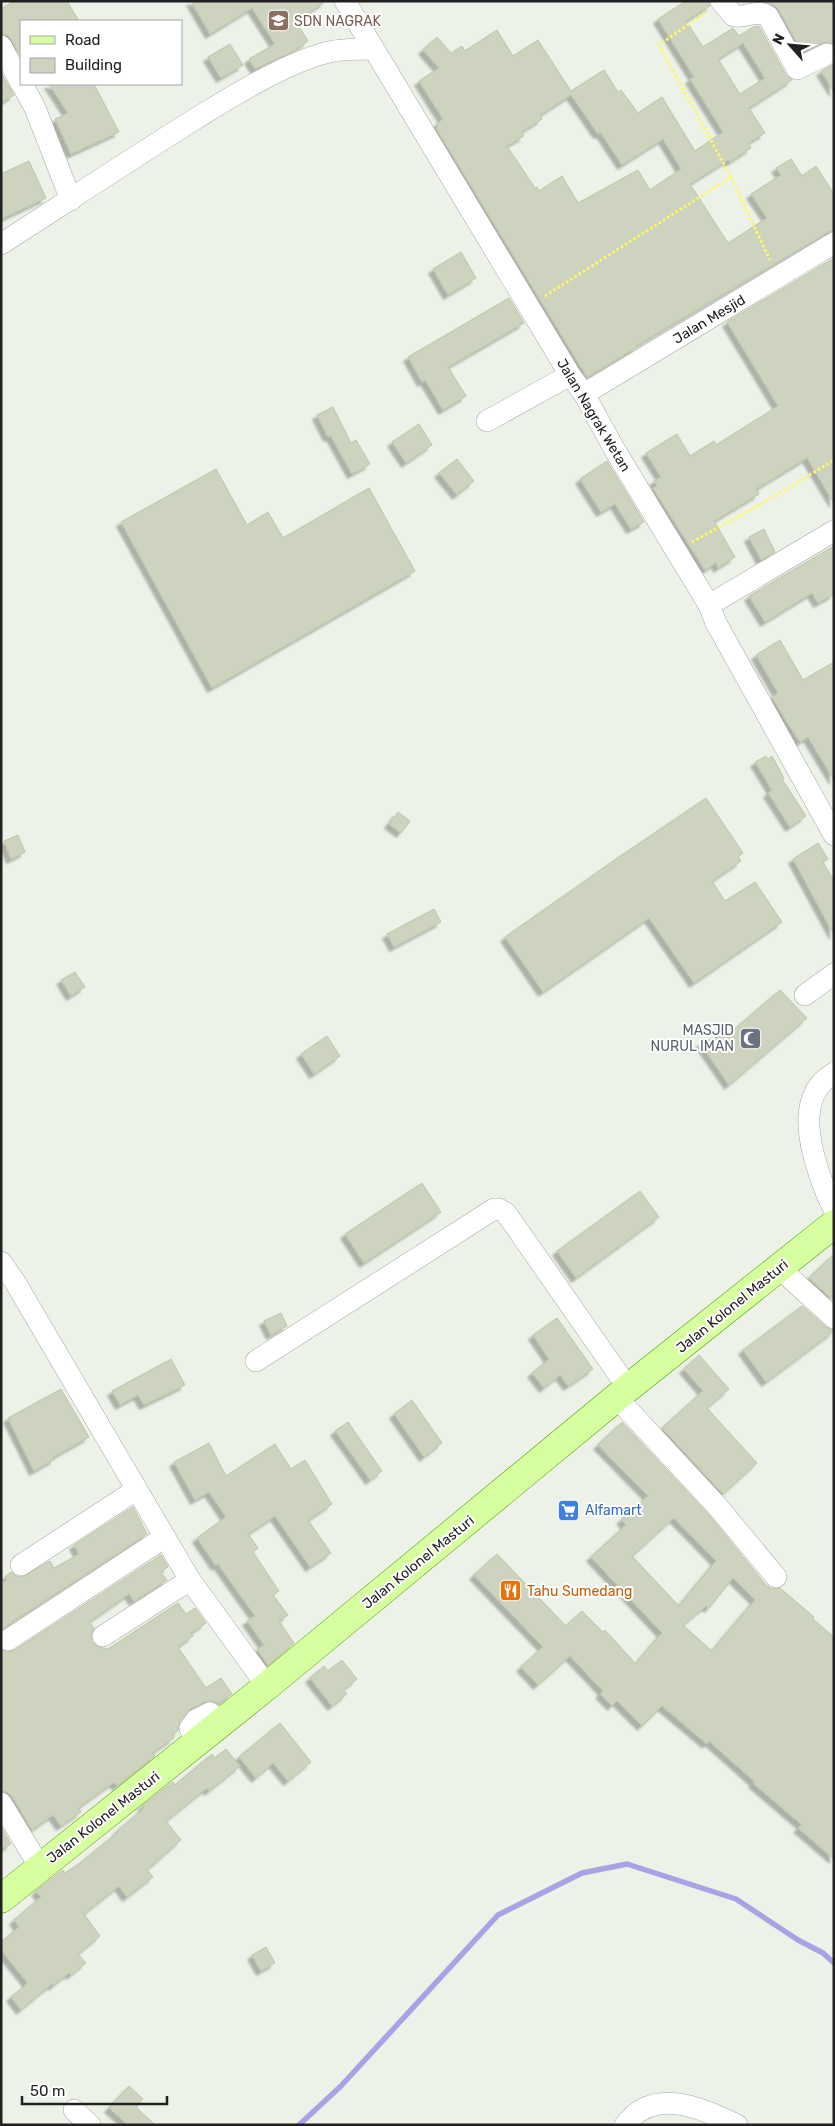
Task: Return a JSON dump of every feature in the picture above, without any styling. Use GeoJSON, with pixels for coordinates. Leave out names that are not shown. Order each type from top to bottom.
{"type":"FeatureCollection","features":[{"type":"Feature","properties":{"kind":"main road","name":"Jalan Kolonel Masturi"},"geometry":{"type":"LineString","coordinates":[[1,1899],[267,1686],[622,1393],[834,1224]]}},
{"type":"Feature","properties":{"kind":"street","name":"Jalan Nagrak Wetan"},"geometry":{"type":"LineString","coordinates":[[345,1],[372,49],[570,375],[584,394],[616,452],[709,605],[726,640],[834,835]]}},
{"type":"Feature","properties":{"kind":"street"},"geometry":{"type":"LineString","coordinates":[[717,4],[734,16],[744,17],[762,13],[768,16],[796,69],[799,70],[827,54]]}},
{"type":"Feature","properties":{"kind":"street"},"geometry":{"type":"LineString","coordinates":[[1,46],[20,79]]}},
{"type":"Feature","properties":{"kind":"street"},"geometry":{"type":"LineString","coordinates":[[1,244],[145,150],[253,84],[334,51],[372,49]]}},
{"type":"Feature","properties":{"kind":"street"},"geometry":{"type":"LineString","coordinates":[[23,85],[35,108],[70,200]]}},
{"type":"Feature","properties":{"kind":"street","name":"Jalan Mesjid"},"geometry":{"type":"LineString","coordinates":[[584,394],[834,244]]}},
{"type":"Feature","properties":{"kind":"street"},"geometry":{"type":"LineString","coordinates":[[487,421],[570,375]]}},
{"type":"Feature","properties":{"kind":"street"},"geometry":{"type":"LineString","coordinates":[[709,605],[834,531]]}},
{"type":"Feature","properties":{"kind":"street"},"geometry":{"type":"LineString","coordinates":[[805,995],[834,974]]}},
{"type":"Feature","properties":{"kind":"street"},"geometry":{"type":"LineString","coordinates":[[834,1073],[821,1084],[814,1096],[808,1125],[812,1152],[828,1199],[834,1209]]}},
{"type":"Feature","properties":{"kind":"street"},"geometry":{"type":"LineString","coordinates":[[256,1361],[494,1209],[499,1209],[506,1213],[622,1393],[776,1577]]}},
{"type":"Feature","properties":{"kind":"street"},"geometry":{"type":"LineString","coordinates":[[1,1262],[15,1282],[190,1580],[267,1686]]}},
{"type":"Feature","properties":{"kind":"street"},"geometry":{"type":"LineString","coordinates":[[779,1268],[834,1318]]}},
{"type":"Feature","properties":{"kind":"street"},"geometry":{"type":"LineString","coordinates":[[21,1565],[136,1490]]}},
{"type":"Feature","properties":{"kind":"street"},"geometry":{"type":"LineString","coordinates":[[8,1640],[165,1537]]}},
{"type":"Feature","properties":{"kind":"street"},"geometry":{"type":"LineString","coordinates":[[103,1636],[190,1580]]}},
{"type":"Feature","properties":{"kind":"street"},"geometry":{"type":"LineString","coordinates":[[1,1802],[40,1867]]}},
{"type":"Feature","properties":{"kind":"street"},"geometry":{"type":"LineString","coordinates":[[626,2125],[632,2116],[651,2104],[673,2102],[716,2115],[737,2125]]}},
{"type":"Feature","properties":{"kind":"street"},"geometry":{"type":"LineString","coordinates":[[74,2110],[90,2125]]}},
{"type":"Feature","properties":{"kind":"path"},"geometry":{"type":"LineString","coordinates":[[717,4],[659,45],[732,177],[778,277]]}},
{"type":"Feature","properties":{"kind":"path"},"geometry":{"type":"LineString","coordinates":[[529,306],[732,177]]}},
{"type":"Feature","properties":{"kind":"path"},"geometry":{"type":"LineString","coordinates":[[676,550],[763,503],[834,460]]}},
{"type":"Feature","properties":{"kind":"building"},"geometry":{"type":"Polygon","coordinates":[[[14,1],[67,1],[78,20],[20,20],[20,55],[12,40],[7,35],[1,34],[1,9],[14,1]]]}},
{"type":"Feature","properties":{"kind":"building"},"geometry":{"type":"Polygon","coordinates":[[[191,1],[326,1],[296,21],[308,41],[292,52],[255,69],[249,59],[275,44],[252,8],[210,34],[191,1]]]}},
{"type":"Feature","properties":{"kind":"building"},"geometry":{"type":"Polygon","coordinates":[[[686,1],[709,1],[710,6],[686,21],[703,47],[733,28],[739,36],[753,27],[759,26],[786,75],[792,80],[749,108],[765,133],[748,143],[751,148],[690,184],[728,243],[767,218],[751,194],[781,175],[776,168],[791,159],[802,176],[816,166],[834,194],[834,231],[828,232],[587,377],[436,128],[437,124],[443,119],[419,81],[439,68],[423,50],[437,37],[451,53],[462,46],[465,51],[497,30],[513,56],[538,40],[571,91],[604,70],[618,92],[621,90],[638,113],[662,97],[695,151],[723,132],[690,79],[694,77],[658,19],[686,1]],[[743,43],[718,59],[740,94],[765,78],[743,43]],[[571,95],[540,115],[542,119],[521,132],[524,136],[507,146],[535,188],[537,187],[539,191],[562,176],[578,203],[638,170],[650,190],[681,169],[663,139],[622,165],[601,133],[598,134],[571,95]]]}},
{"type":"Feature","properties":{"kind":"building"},"geometry":{"type":"Polygon","coordinates":[[[763,1],[834,1],[834,44],[822,43],[802,52],[779,10],[774,5],[763,1]]]}},
{"type":"Feature","properties":{"kind":"building"},"geometry":{"type":"Polygon","coordinates":[[[230,44],[243,65],[221,78],[208,57],[230,44]]]}},
{"type":"Feature","properties":{"kind":"building"},"geometry":{"type":"Polygon","coordinates":[[[834,64],[834,92],[821,71],[834,64]]]}},
{"type":"Feature","properties":{"kind":"building"},"geometry":{"type":"Polygon","coordinates":[[[1,73],[14,95],[1,103],[1,73]]]}},
{"type":"Feature","properties":{"kind":"building"},"geometry":{"type":"Polygon","coordinates":[[[50,85],[95,85],[119,132],[71,154],[55,119],[68,113],[50,85]]]}},
{"type":"Feature","properties":{"kind":"building"},"geometry":{"type":"Polygon","coordinates":[[[29,161],[46,198],[1,219],[1,174],[29,161]]]}},
{"type":"Feature","properties":{"kind":"building"},"geometry":{"type":"Polygon","coordinates":[[[461,252],[476,278],[448,295],[433,269],[461,252]]]}},
{"type":"Feature","properties":{"kind":"building"},"geometry":{"type":"Polygon","coordinates":[[[834,258],[834,503],[807,458],[756,489],[759,494],[714,521],[735,557],[718,568],[716,563],[705,570],[653,488],[657,486],[654,481],[661,477],[646,453],[677,434],[690,456],[714,441],[716,445],[778,406],[727,322],[834,258]]]}},
{"type":"Feature","properties":{"kind":"building"},"geometry":{"type":"Polygon","coordinates":[[[509,298],[524,323],[448,367],[466,396],[443,410],[425,380],[422,382],[408,357],[509,298]]]}},
{"type":"Feature","properties":{"kind":"building"},"geometry":{"type":"Polygon","coordinates":[[[333,407],[351,443],[356,440],[370,464],[352,474],[331,436],[328,437],[317,415],[333,407]]]}},
{"type":"Feature","properties":{"kind":"building"},"geometry":{"type":"Polygon","coordinates":[[[419,424],[432,445],[406,463],[392,442],[419,424]]]}},
{"type":"Feature","properties":{"kind":"building"},"geometry":{"type":"Polygon","coordinates":[[[457,459],[474,481],[457,495],[439,473],[457,459]]]}},
{"type":"Feature","properties":{"kind":"building"},"geometry":{"type":"Polygon","coordinates":[[[607,461],[644,522],[631,529],[615,504],[601,512],[580,479],[607,461]]]}},
{"type":"Feature","properties":{"kind":"building"},"geometry":{"type":"Polygon","coordinates":[[[216,469],[247,525],[268,512],[283,538],[369,488],[415,571],[212,688],[121,522],[216,469]]]}},
{"type":"Feature","properties":{"kind":"building"},"geometry":{"type":"Polygon","coordinates":[[[764,529],[775,552],[761,560],[749,537],[764,529]]]}},
{"type":"Feature","properties":{"kind":"building"},"geometry":{"type":"Polygon","coordinates":[[[834,546],[834,594],[818,603],[812,593],[765,622],[749,596],[834,546]]]}},
{"type":"Feature","properties":{"kind":"building"},"geometry":{"type":"Polygon","coordinates":[[[780,640],[803,680],[834,662],[834,780],[808,737],[800,742],[772,697],[778,693],[756,655],[780,640]]]}},
{"type":"Feature","properties":{"kind":"building"},"geometry":{"type":"Polygon","coordinates":[[[766,756],[768,759],[772,756],[784,778],[782,779],[806,816],[790,827],[768,793],[772,790],[755,762],[766,756]]]}},
{"type":"Feature","properties":{"kind":"building"},"geometry":{"type":"Polygon","coordinates":[[[706,798],[743,853],[738,857],[741,861],[712,881],[725,901],[755,882],[782,922],[694,983],[649,918],[543,992],[505,937],[706,798]]]}},
{"type":"Feature","properties":{"kind":"building"},"geometry":{"type":"Polygon","coordinates":[[[398,812],[410,821],[401,833],[389,824],[398,812]]]}},
{"type":"Feature","properties":{"kind":"building"},"geometry":{"type":"Polygon","coordinates":[[[18,835],[25,852],[11,859],[4,841],[18,835]]]}},
{"type":"Feature","properties":{"kind":"building"},"geometry":{"type":"Polygon","coordinates":[[[818,843],[828,859],[823,862],[834,881],[834,935],[793,859],[818,843]]]}},
{"type":"Feature","properties":{"kind":"building"},"geometry":{"type":"Polygon","coordinates":[[[434,909],[441,922],[394,947],[387,934],[434,909]]]}},
{"type":"Feature","properties":{"kind":"building"},"geometry":{"type":"Polygon","coordinates":[[[75,972],[85,987],[71,996],[61,980],[75,972]]]}},
{"type":"Feature","properties":{"kind":"building","name":"MASJID NURUL IMAN"},"geometry":{"type":"Polygon","coordinates":[[[780,990],[807,1018],[729,1085],[700,1043],[730,1033],[780,990]]]}},
{"type":"Feature","properties":{"kind":"building"},"geometry":{"type":"Polygon","coordinates":[[[327,1036],[340,1056],[314,1074],[301,1054],[327,1036]]]}},
{"type":"Feature","properties":{"kind":"building"},"geometry":{"type":"Polygon","coordinates":[[[422,1183],[441,1212],[364,1263],[345,1234],[422,1183]]]}},
{"type":"Feature","properties":{"kind":"building"},"geometry":{"type":"Polygon","coordinates":[[[640,1191],[659,1217],[576,1278],[557,1251],[640,1191]]]}},
{"type":"Feature","properties":{"kind":"building"},"geometry":{"type":"Polygon","coordinates":[[[834,1254],[834,1301],[809,1278],[834,1254]]]}},
{"type":"Feature","properties":{"kind":"building"},"geometry":{"type":"Polygon","coordinates":[[[802,1306],[826,1327],[834,1331],[766,1382],[743,1350],[802,1306]]]}},
{"type":"Feature","properties":{"kind":"building"},"geometry":{"type":"Polygon","coordinates":[[[281,1313],[287,1326],[271,1335],[264,1321],[281,1313]]]}},
{"type":"Feature","properties":{"kind":"building"},"geometry":{"type":"Polygon","coordinates":[[[557,1318],[593,1369],[568,1386],[560,1375],[544,1388],[532,1373],[549,1359],[533,1335],[557,1318]]]}},
{"type":"Feature","properties":{"kind":"building"},"geometry":{"type":"Polygon","coordinates":[[[699,1355],[729,1389],[707,1408],[757,1463],[723,1494],[662,1428],[703,1391],[684,1369],[699,1355]]]}},
{"type":"Feature","properties":{"kind":"building"},"geometry":{"type":"Polygon","coordinates":[[[171,1359],[185,1385],[144,1405],[138,1395],[120,1405],[112,1391],[171,1359]]]}},
{"type":"Feature","properties":{"kind":"building"},"geometry":{"type":"Polygon","coordinates":[[[61,1389],[89,1437],[53,1457],[55,1459],[34,1471],[8,1418],[61,1389]]]}},
{"type":"Feature","properties":{"kind":"building"},"geometry":{"type":"Polygon","coordinates":[[[412,1400],[442,1443],[424,1457],[394,1414],[412,1400]]]}},
{"type":"Feature","properties":{"kind":"building"},"geometry":{"type":"Polygon","coordinates":[[[348,1422],[382,1471],[370,1480],[335,1431],[348,1422]]]}},
{"type":"Feature","properties":{"kind":"building"},"geometry":{"type":"Polygon","coordinates":[[[622,1422],[709,1515],[766,1585],[772,1589],[780,1588],[834,1637],[834,1859],[798,1828],[802,1825],[753,1783],[755,1782],[709,1741],[707,1744],[662,1706],[642,1726],[617,1701],[612,1706],[600,1694],[603,1691],[570,1656],[538,1685],[521,1667],[543,1647],[474,1575],[497,1554],[566,1626],[582,1611],[603,1632],[605,1630],[636,1664],[662,1633],[591,1557],[626,1525],[621,1520],[648,1496],[598,1445],[622,1422]],[[674,1518],[632,1556],[679,1606],[716,1561],[674,1518]],[[733,1578],[709,1608],[706,1606],[683,1625],[712,1651],[755,1600],[733,1578]]]}},
{"type":"Feature","properties":{"kind":"building"},"geometry":{"type":"Polygon","coordinates":[[[209,1443],[226,1476],[275,1444],[291,1469],[305,1460],[332,1504],[308,1520],[331,1553],[310,1567],[275,1516],[248,1534],[258,1548],[253,1552],[279,1591],[273,1595],[288,1615],[279,1621],[294,1643],[268,1665],[257,1649],[264,1645],[247,1621],[255,1616],[197,1538],[226,1517],[209,1492],[195,1500],[174,1462],[209,1443]]]}},
{"type":"Feature","properties":{"kind":"building"},"geometry":{"type":"Polygon","coordinates":[[[133,1507],[147,1534],[1,1629],[1,1584],[7,1580],[5,1577],[11,1572],[16,1576],[22,1577],[50,1561],[54,1568],[79,1554],[74,1545],[133,1507]]]}},
{"type":"Feature","properties":{"kind":"building"},"geometry":{"type":"Polygon","coordinates":[[[161,1555],[168,1567],[161,1572],[167,1580],[134,1601],[129,1594],[89,1622],[94,1628],[91,1636],[92,1642],[98,1647],[108,1649],[178,1603],[186,1614],[195,1608],[206,1623],[191,1633],[193,1636],[178,1647],[206,1688],[221,1678],[232,1694],[218,1703],[212,1701],[205,1702],[190,1709],[180,1721],[178,1731],[172,1735],[174,1738],[152,1753],[155,1756],[117,1786],[114,1782],[78,1808],[81,1812],[61,1826],[53,1815],[32,1830],[12,1796],[7,1792],[1,1791],[1,1650],[8,1652],[15,1650],[161,1555]]]}},
{"type":"Feature","properties":{"kind":"building"},"geometry":{"type":"Polygon","coordinates":[[[342,1660],[357,1679],[343,1690],[347,1694],[332,1706],[310,1678],[324,1666],[328,1671],[342,1660]]]}},
{"type":"Feature","properties":{"kind":"building"},"geometry":{"type":"Polygon","coordinates":[[[280,1723],[311,1762],[288,1781],[273,1763],[256,1778],[239,1757],[280,1723]]]}},
{"type":"Feature","properties":{"kind":"building"},"geometry":{"type":"Polygon","coordinates":[[[226,1749],[240,1766],[209,1791],[207,1788],[166,1821],[181,1840],[147,1870],[153,1877],[127,1897],[119,1886],[84,1914],[100,1936],[78,1954],[86,1963],[71,1975],[69,1973],[53,1986],[52,1984],[21,2010],[11,1997],[27,1984],[1,1950],[1,1942],[19,1927],[14,1920],[41,1897],[36,1891],[63,1870],[65,1873],[80,1863],[118,1832],[144,1808],[142,1806],[173,1782],[175,1785],[212,1754],[215,1758],[226,1749]]]}},
{"type":"Feature","properties":{"kind":"building"},"geometry":{"type":"Polygon","coordinates":[[[1,1827],[11,1844],[1,1850],[1,1827]]]}},
{"type":"Feature","properties":{"kind":"building"},"geometry":{"type":"Polygon","coordinates":[[[266,1947],[275,1963],[261,1971],[252,1955],[266,1947]]]}},
{"type":"Feature","properties":{"kind":"building"},"geometry":{"type":"Polygon","coordinates":[[[129,2086],[143,2099],[136,2107],[155,2125],[128,2125],[109,2108],[129,2086]]]}},
{"type":"Feature","properties":{"kind":"waterway"},"geometry":{"type":"LineString","coordinates":[[299,2125],[341,2086],[498,1915],[582,1873],[627,1864],[736,1899],[798,1940],[823,1953],[834,1963]]}},
{"type":"Feature","properties":{"kind":"place","name":"SDN NAGRAK"},"geometry":{"type":"Point","coordinates":[278,21]}},
{"type":"Feature","properties":{"kind":"place","name":"MASJID NURUL IMAN"},"geometry":{"type":"Point","coordinates":[750,1038]}},
{"type":"Feature","properties":{"kind":"place","name":"Alfamart"},"geometry":{"type":"Point","coordinates":[569,1510]}},
{"type":"Feature","properties":{"kind":"place","name":"Tahu Sumedang"},"geometry":{"type":"Point","coordinates":[511,1591]}}]}
